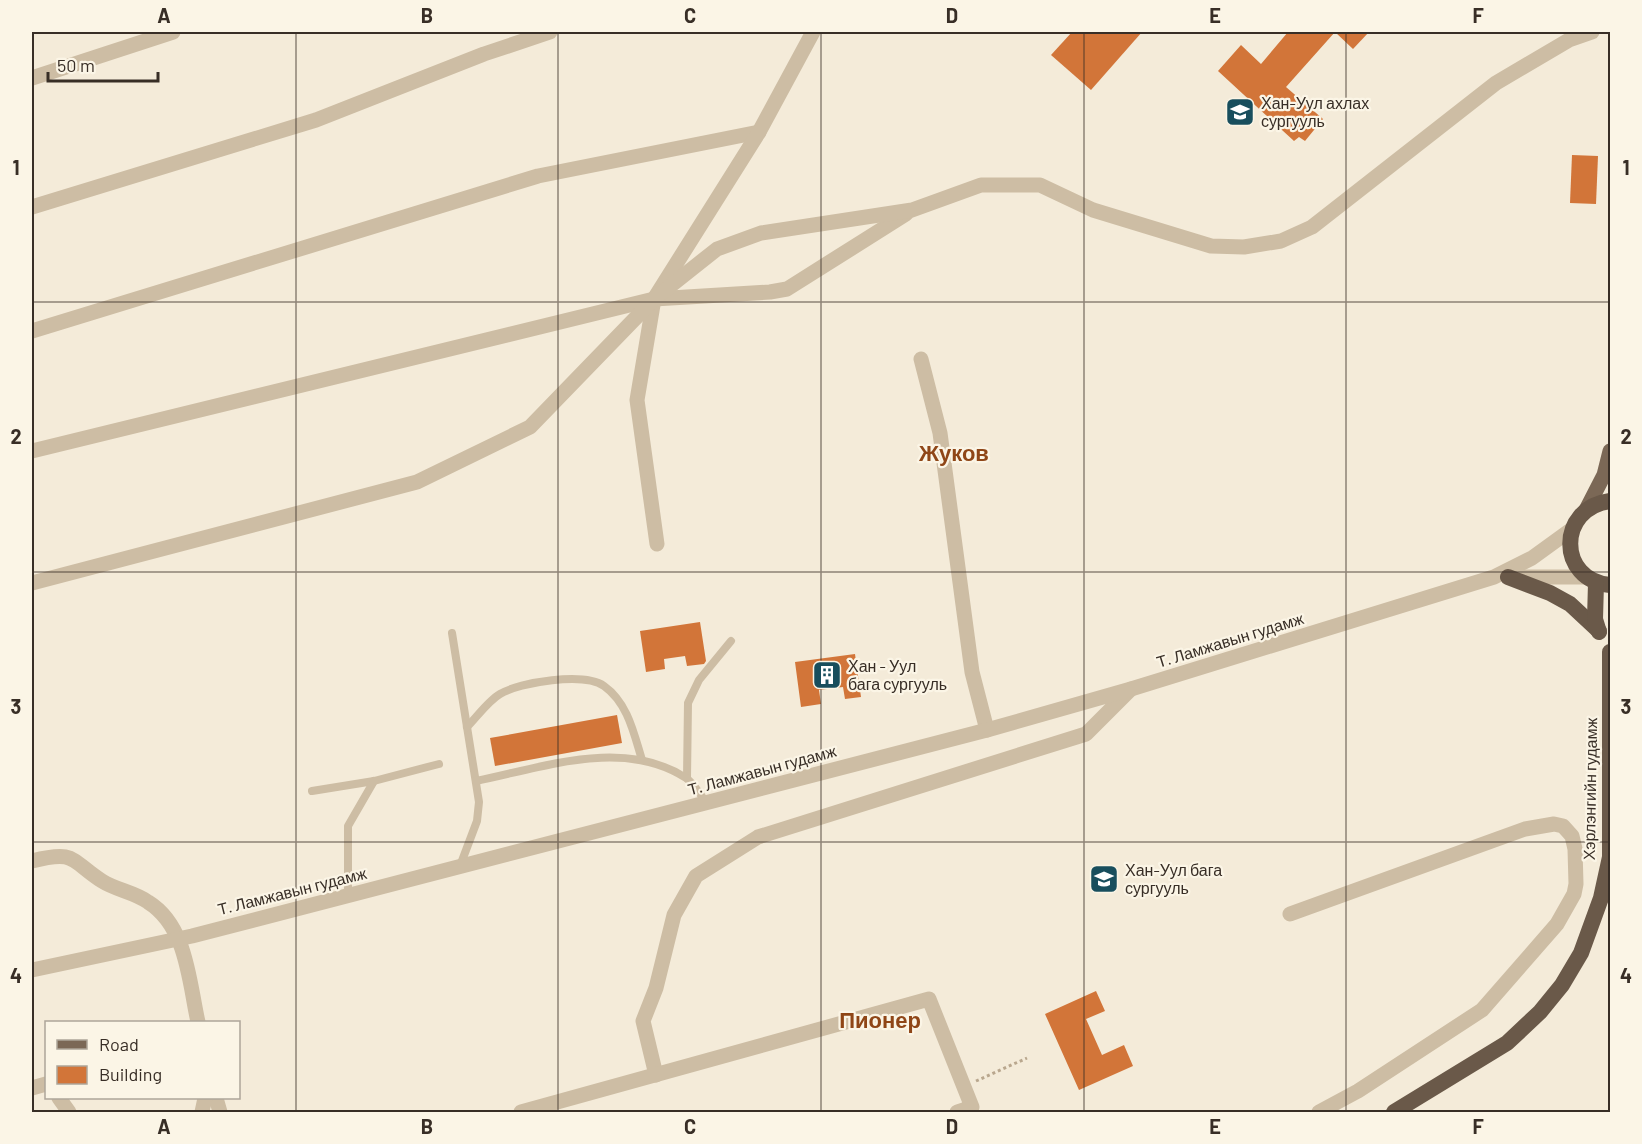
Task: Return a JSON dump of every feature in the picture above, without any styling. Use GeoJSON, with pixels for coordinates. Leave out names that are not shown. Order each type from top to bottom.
{"type":"FeatureCollection","features":[{"type":"Feature","properties":{"kind":"highway"},"geometry":{"type":"LineString","coordinates":[[1598,582],[1571,555],[1572,529],[1586,510],[1611,501]]}},
{"type":"Feature","properties":{"kind":"highway"},"geometry":{"type":"LineString","coordinates":[[1501,577],[1550,593],[1570,604],[1599,631]]}},
{"type":"Feature","properties":{"kind":"highway","name":"Хэрлэнгийн гудамж"},"geometry":{"type":"LineString","coordinates":[[1394,1113],[1507,1043],[1540,1012],[1562,985],[1581,953],[1601,898],[1610,857],[1610,660],[1595,619],[1598,582]]}},
{"type":"Feature","properties":{"kind":"main road"},"geometry":{"type":"LineString","coordinates":[[1586,510],[1604,475],[1611,451]]}},
{"type":"Feature","properties":{"kind":"street"},"geometry":{"type":"LineString","coordinates":[[32,78],[173,32]]}},
{"type":"Feature","properties":{"kind":"street"},"geometry":{"type":"LineString","coordinates":[[32,207],[316,120],[484,54],[550,32]]}},
{"type":"Feature","properties":{"kind":"street"},"geometry":{"type":"LineString","coordinates":[[657,544],[637,400],[654,299],[759,132],[813,32]]}},
{"type":"Feature","properties":{"kind":"street"},"geometry":{"type":"LineString","coordinates":[[32,583],[417,482],[530,427],[654,299],[717,249],[761,232],[912,210],[981,185],[1040,185],[1093,210],[1211,246],[1244,247],[1281,241],[1312,227],[1496,83],[1569,40],[1592,32]]}},
{"type":"Feature","properties":{"kind":"street"},"geometry":{"type":"LineString","coordinates":[[32,331],[538,176],[759,132]]}},
{"type":"Feature","properties":{"kind":"street"},"geometry":{"type":"LineString","coordinates":[[32,452],[654,299],[787,289],[912,210]]}},
{"type":"Feature","properties":{"kind":"street"},"geometry":{"type":"LineString","coordinates":[[921,359],[940,433],[972,672],[987,730]]}},
{"type":"Feature","properties":{"kind":"street","name":"Т. Ламжавын гудамж"},"geometry":{"type":"LineString","coordinates":[[32,970],[178,939],[987,730],[1131,690],[1501,577],[1539,554],[1572,529]]}},
{"type":"Feature","properties":{"kind":"street","name":"Т. Ламжавын гудамж"},"geometry":{"type":"LineString","coordinates":[[1501,577],[1598,582]]}},
{"type":"Feature","properties":{"kind":"street"},"geometry":{"type":"LineString","coordinates":[[656,1075],[643,1021],[656,988],[674,915],[696,876],[758,837],[1086,734],[1131,690]]}},
{"type":"Feature","properties":{"kind":"street"},"geometry":{"type":"LineString","coordinates":[[1290,914],[1526,829],[1554,824],[1563,826],[1572,836],[1575,849],[1574,894],[1557,924],[1482,1010],[1358,1091],[1319,1113]]}},
{"type":"Feature","properties":{"kind":"street"},"geometry":{"type":"LineString","coordinates":[[32,861],[56,856],[77,860],[102,881],[148,901],[170,922],[178,939],[198,1021]]}},
{"type":"Feature","properties":{"kind":"street"},"geometry":{"type":"LineString","coordinates":[[521,1113],[929,999],[972,1107],[957,1113]]}},
{"type":"Feature","properties":{"kind":"street"},"geometry":{"type":"LineString","coordinates":[[60,1099],[69,1113]]}},
{"type":"Feature","properties":{"kind":"lane"},"geometry":{"type":"LineString","coordinates":[[452,633],[479,802],[477,821],[460,866]]}},
{"type":"Feature","properties":{"kind":"lane"},"geometry":{"type":"LineString","coordinates":[[687,778],[688,703],[699,680],[730,641]]}},
{"type":"Feature","properties":{"kind":"lane"},"geometry":{"type":"LineString","coordinates":[[467,727],[500,694],[538,682],[583,680],[604,686],[628,714],[642,760]]}},
{"type":"Feature","properties":{"kind":"lane"},"geometry":{"type":"LineString","coordinates":[[476,781],[597,757],[618,756],[642,760],[687,778],[706,802]]}},
{"type":"Feature","properties":{"kind":"lane"},"geometry":{"type":"LineString","coordinates":[[312,791],[374,781],[439,764]]}},
{"type":"Feature","properties":{"kind":"lane"},"geometry":{"type":"LineString","coordinates":[[348,895],[348,826],[374,781]]}},
{"type":"Feature","properties":{"kind":"path"},"geometry":{"type":"LineString","coordinates":[[964,1086],[1027,1058]]}},
{"type":"Feature","properties":{"kind":"building"},"geometry":{"type":"Polygon","coordinates":[[[1072,32],[1142,32],[1091,90],[1051,55],[1072,32]]]}},
{"type":"Feature","properties":{"kind":"building"},"geometry":{"type":"Polygon","coordinates":[[[1288,32],[1335,32],[1286,87],[1323,119],[1305,141],[1299,137],[1294,141],[1218,71],[1241,45],[1261,64],[1288,32]]]}},
{"type":"Feature","properties":{"kind":"building"},"geometry":{"type":"Polygon","coordinates":[[[1335,32],[1369,32],[1353,49],[1335,32]]]}},
{"type":"Feature","properties":{"kind":"building"},"geometry":{"type":"Polygon","coordinates":[[[1572,155],[1598,156],[1596,204],[1570,203],[1572,155]]]}},
{"type":"Feature","properties":{"kind":"building"},"geometry":{"type":"Polygon","coordinates":[[[700,622],[706,661],[704,664],[687,666],[685,656],[664,659],[665,669],[646,672],[640,631],[700,622]]]}},
{"type":"Feature","properties":{"kind":"building","name":"Хан - Уул бага сургууль"},"geometry":{"type":"Polygon","coordinates":[[[855,654],[861,697],[845,699],[843,687],[819,690],[821,704],[801,707],[795,662],[855,654]]]}},
{"type":"Feature","properties":{"kind":"building"},"geometry":{"type":"Polygon","coordinates":[[[617,715],[622,743],[495,766],[490,738],[617,715]]]}},
{"type":"Feature","properties":{"kind":"building"},"geometry":{"type":"Polygon","coordinates":[[[1096,991],[1105,1011],[1086,1019],[1102,1055],[1124,1045],[1133,1066],[1079,1090],[1045,1014],[1096,991]]]}},
{"type":"Feature","properties":{"kind":"place","name":"Хан-Уул ахлах сургууль"},"geometry":{"type":"Point","coordinates":[1240,112]}},
{"type":"Feature","properties":{"kind":"place","name":"Хан - Уул бага сургууль"},"geometry":{"type":"Point","coordinates":[827,675]}},
{"type":"Feature","properties":{"kind":"place","name":"Хан-Уул бага сургууль"},"geometry":{"type":"Point","coordinates":[1104,879]}},
{"type":"Feature","properties":{"kind":"district","name":"Жуков"},"geometry":{"type":"Point","coordinates":[954,453]}},
{"type":"Feature","properties":{"kind":"district","name":"Пионер"},"geometry":{"type":"Point","coordinates":[880,1020]}}]}
